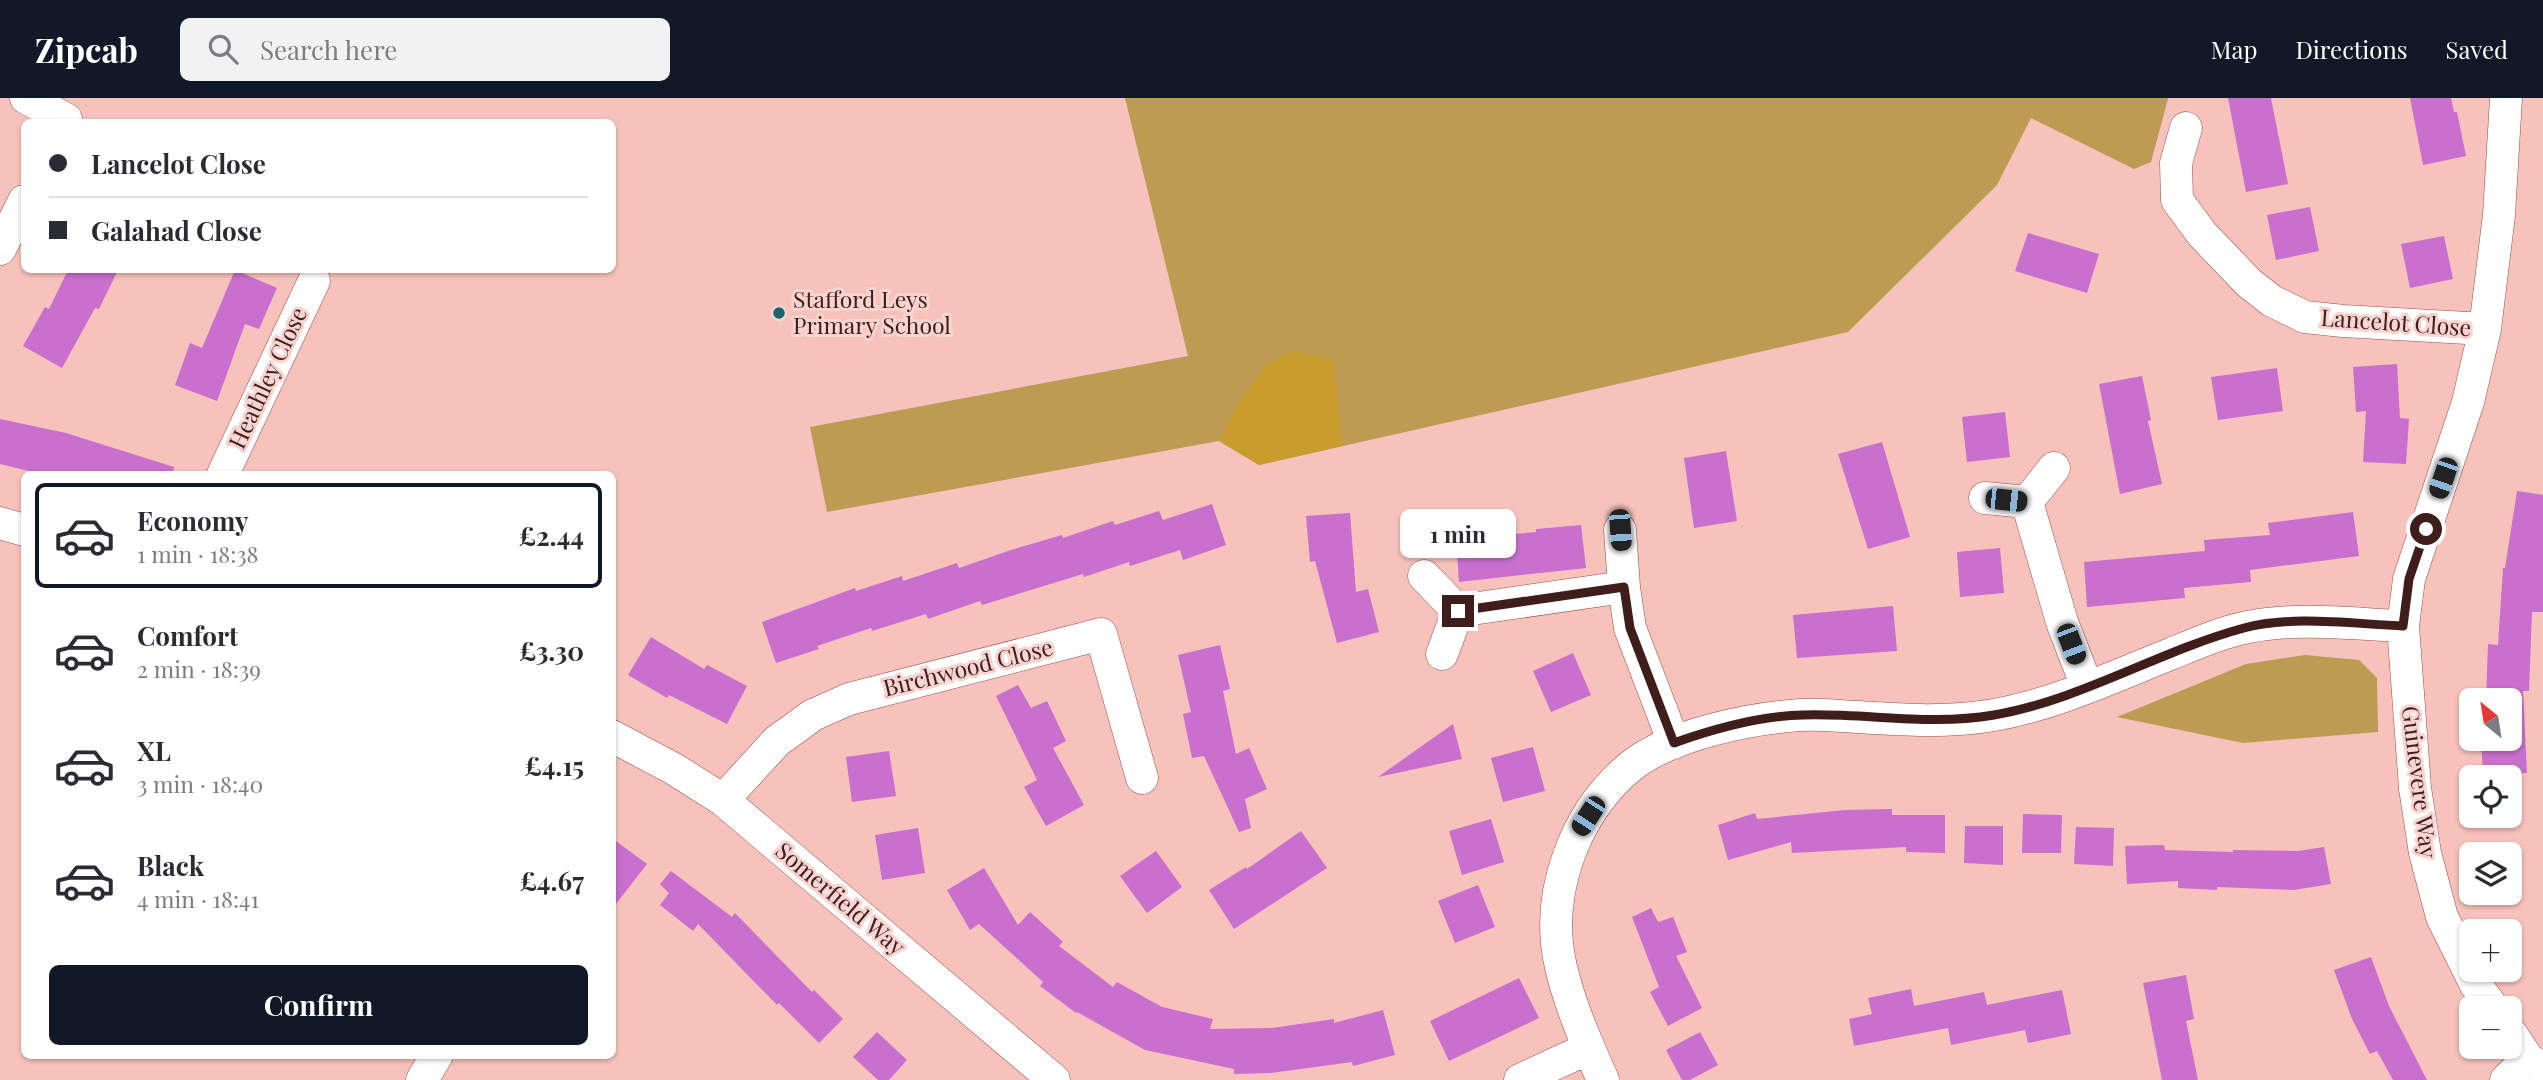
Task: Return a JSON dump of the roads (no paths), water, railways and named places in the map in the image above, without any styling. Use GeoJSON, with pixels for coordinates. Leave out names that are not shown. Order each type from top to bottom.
{"type":"FeatureCollection","features":[{"type":"Feature","properties":{"kind":"street"},"geometry":{"type":"LineString","coordinates":[[26,98],[68,113]]}},
{"type":"Feature","properties":{"kind":"street","name":"Lancelot Close"},"geometry":{"type":"LineString","coordinates":[[2403,626],[2409,579],[2468,402],[2485,329],[2498,215],[2506,98]]}},
{"type":"Feature","properties":{"kind":"street","name":"Lancelot Close"},"geometry":{"type":"LineString","coordinates":[[2186,128],[2176,163],[2177,201],[2202,234],[2249,283],[2272,301],[2305,317],[2485,329]]}},
{"type":"Feature","properties":{"kind":"street"},"geometry":{"type":"LineString","coordinates":[[0,249],[21,207]]}},
{"type":"Feature","properties":{"kind":"street","name":"Heathley Close"},"geometry":{"type":"LineString","coordinates":[[224,471],[314,281]]}},
{"type":"Feature","properties":{"kind":"street"},"geometry":{"type":"LineString","coordinates":[[2027,502],[2054,468]]}},
{"type":"Feature","properties":{"kind":"street"},"geometry":{"type":"LineString","coordinates":[[1985,498],[2027,502]]}},
{"type":"Feature","properties":{"kind":"street"},"geometry":{"type":"LineString","coordinates":[[2027,502],[2062,622],[2087,687]]}},
{"type":"Feature","properties":{"kind":"street"},"geometry":{"type":"LineString","coordinates":[[0,523],[21,529]]}},
{"type":"Feature","properties":{"kind":"street"},"geometry":{"type":"LineString","coordinates":[[1620,530],[1630,628],[1674,743]]}},
{"type":"Feature","properties":{"kind":"street"},"geometry":{"type":"LineString","coordinates":[[1424,576],[1458,611]]}},
{"type":"Feature","properties":{"kind":"street"},"geometry":{"type":"LineString","coordinates":[[1458,611],[1624,587]]}},
{"type":"Feature","properties":{"kind":"street"},"geometry":{"type":"LineString","coordinates":[[1442,654],[1458,611]]}},
{"type":"Feature","properties":{"kind":"street"},"geometry":{"type":"LineString","coordinates":[[1603,1080],[1560,966],[1556,925],[1562,875],[1577,835],[1600,798],[1632,765],[1674,743],[1718,728],[1763,719],[1803,715],[1925,721],[1985,716],[2041,703],[2246,627],[2289,622],[2403,626]]}},
{"type":"Feature","properties":{"kind":"street","name":"Guinevere Way"},"geometry":{"type":"LineString","coordinates":[[2403,626],[2415,788],[2425,853],[2442,917],[2484,996]]}},
{"type":"Feature","properties":{"kind":"street","name":"Birchwood Close"},"geometry":{"type":"LineString","coordinates":[[723,800],[777,741],[813,715],[849,699],[1101,634],[1142,778]]}},
{"type":"Feature","properties":{"kind":"street","name":"Somerfield Way"},"geometry":{"type":"LineString","coordinates":[[616,738],[674,769],[723,800],[1054,1080]]}},
{"type":"Feature","properties":{"kind":"street"},"geometry":{"type":"LineString","coordinates":[[1520,1080],[1589,1048]]}},
{"type":"Feature","properties":{"kind":"place","name":"Stafford Leys Primary School"},"geometry":{"type":"Point","coordinates":[779,313]}}]}
